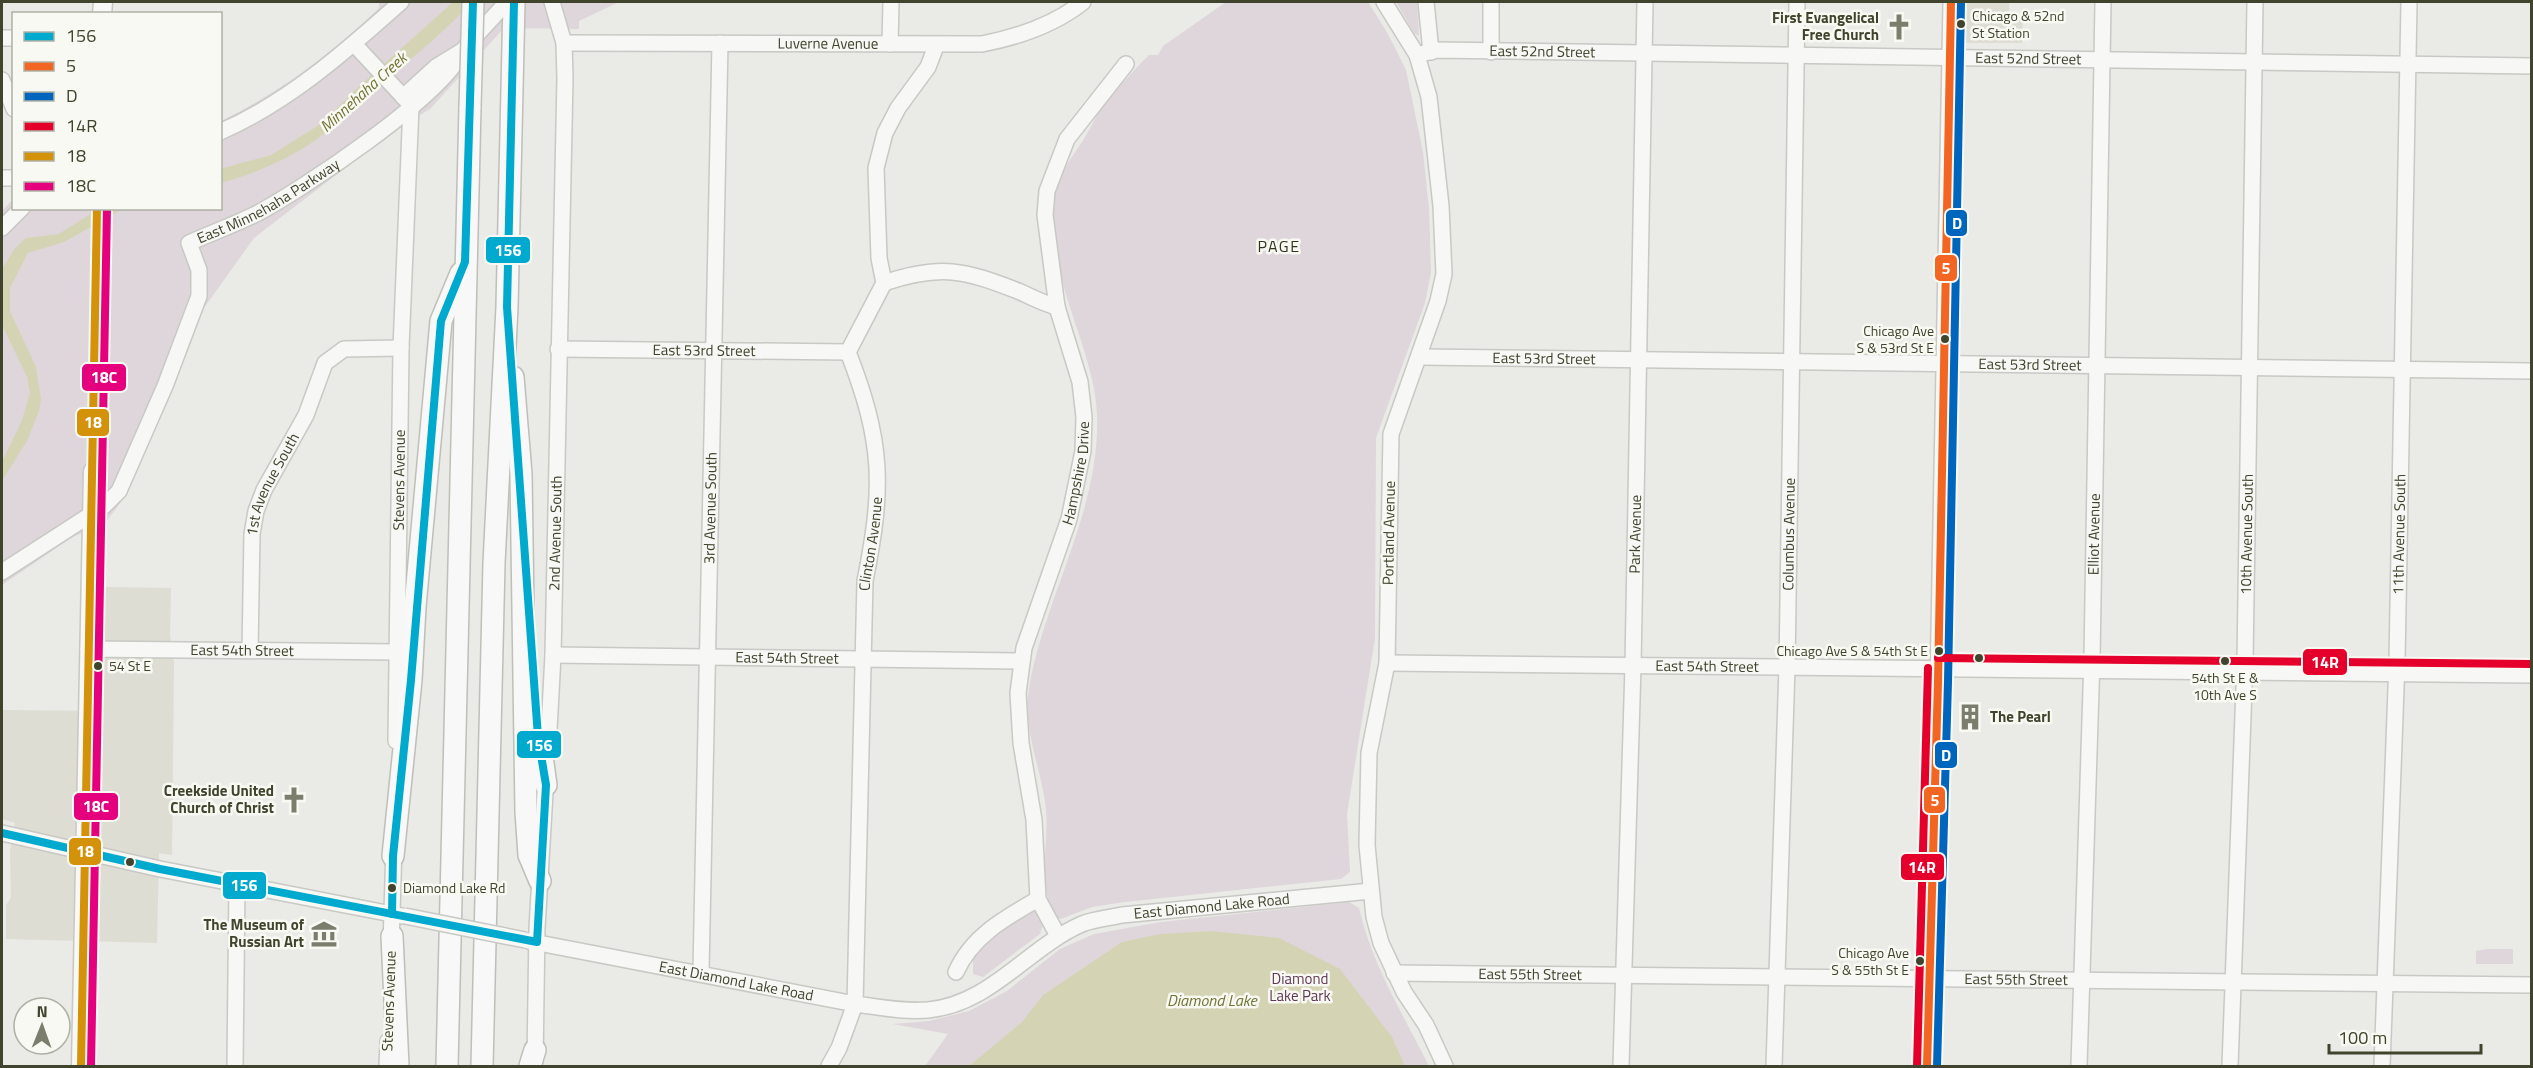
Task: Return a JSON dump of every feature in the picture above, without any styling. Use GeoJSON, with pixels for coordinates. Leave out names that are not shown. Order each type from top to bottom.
{"type":"FeatureCollection","features":[{"type":"Feature","properties":{"kind":"highway"},"geometry":{"type":"LineString","coordinates":[[447,1066],[473,2]]}},
{"type":"Feature","properties":{"kind":"highway"},"geometry":{"type":"LineString","coordinates":[[482,1066],[494,563],[507,307],[514,2]]}},
{"type":"Feature","properties":{"kind":"highway"},"geometry":{"type":"LineString","coordinates":[[393,856],[411,680],[415,608],[441,321],[465,262]]}},
{"type":"Feature","properties":{"kind":"highway"},"geometry":{"type":"LineString","coordinates":[[507,307],[521,474],[523,548],[538,737],[546,785]]}},
{"type":"Feature","properties":{"kind":"highway"},"geometry":{"type":"LineString","coordinates":[[523,548],[521,598],[526,812],[529,855],[540,881]]}},
{"type":"Feature","properties":{"kind":"highway"},"geometry":{"type":"LineString","coordinates":[[392,936],[398,1066]]}},
{"type":"Feature","properties":{"kind":"main road"},"geometry":{"type":"LineString","coordinates":[[81,1066],[90,513],[93,471]]}},
{"type":"Feature","properties":{"kind":"street"},"geometry":{"type":"LineString","coordinates":[[222,131],[311,78],[401,2]]}},
{"type":"Feature","properties":{"kind":"street","name":"East Minnehaha Parkway"},"geometry":{"type":"LineString","coordinates":[[2,572],[104,506],[119,491],[126,470],[165,386],[199,296],[200,270],[189,243],[275,202],[392,122],[436,67],[462,51],[507,2]]}},
{"type":"Feature","properties":{"kind":"street","name":"2nd Avenue South"},"geometry":{"type":"LineString","coordinates":[[534,1061],[531,941],[540,881],[553,655],[564,44],[552,2]]}},
{"type":"Feature","properties":{"kind":"street"},"geometry":{"type":"LineString","coordinates":[[890,44],[891,2]]}},
{"type":"Feature","properties":{"kind":"street","name":"Luverne Avenue"},"geometry":{"type":"LineString","coordinates":[[564,44],[720,43],[936,46],[982,44],[1007,39],[1054,20],[1083,2]]}},
{"type":"Feature","properties":{"kind":"street","name":"Portland Avenue"},"geometry":{"type":"LineString","coordinates":[[1384,2],[1424,53],[1444,242],[1444,274],[1420,357],[1391,434],[1387,663],[1369,753],[1367,845],[1371,891],[1381,943],[1394,973],[1426,1025],[1445,1066]]}},
{"type":"Feature","properties":{"kind":"street"},"geometry":{"type":"LineString","coordinates":[[1424,53],[1425,2]]}},
{"type":"Feature","properties":{"kind":"street"},"geometry":{"type":"LineString","coordinates":[[1491,2],[1491,52]]}},
{"type":"Feature","properties":{"kind":"street","name":"Park Avenue"},"geometry":{"type":"LineString","coordinates":[[1621,1066],[1633,666],[1644,2]]}},
{"type":"Feature","properties":{"kind":"street","name":"Columbus Avenue"},"geometry":{"type":"LineString","coordinates":[[1774,1066],[1787,667],[1797,2]]}},
{"type":"Feature","properties":{"kind":"street"},"geometry":{"type":"LineString","coordinates":[[1927,1066],[1945,363],[1951,2]]}},
{"type":"Feature","properties":{"kind":"street","name":"Elliot Avenue"},"geometry":{"type":"LineString","coordinates":[[2079,1066],[2092,670],[2103,2]]}},
{"type":"Feature","properties":{"kind":"street","name":"10th Avenue South"},"geometry":{"type":"LineString","coordinates":[[2230,1066],[2244,672],[2255,2]]}},
{"type":"Feature","properties":{"kind":"street","name":"11th Avenue South"},"geometry":{"type":"LineString","coordinates":[[2382,1066],[2396,674],[2409,2]]}},
{"type":"Feature","properties":{"kind":"street","name":"3rd Avenue South"},"geometry":{"type":"LineString","coordinates":[[701,972],[720,43]]}},
{"type":"Feature","properties":{"kind":"street"},"geometry":{"type":"LineString","coordinates":[[354,44],[407,102]]}},
{"type":"Feature","properties":{"kind":"street"},"geometry":{"type":"LineString","coordinates":[[848,352],[884,283],[879,258],[876,168],[885,133],[898,108],[928,67],[936,46]]}},
{"type":"Feature","properties":{"kind":"street","name":"East 52nd Street"},"geometry":{"type":"LineString","coordinates":[[1424,53],[1644,53],[2532,66]]}},
{"type":"Feature","properties":{"kind":"street","name":"Hampshire Drive"},"geometry":{"type":"LineString","coordinates":[[1058,936],[1038,899],[1034,820],[1019,717],[1022,661],[1069,519],[1083,451],[1084,417],[1080,382],[1057,306],[1046,238],[1047,191],[1067,139],[1126,64]]}},
{"type":"Feature","properties":{"kind":"street"},"geometry":{"type":"LineString","coordinates":[[2,80],[12,105]]}},
{"type":"Feature","properties":{"kind":"street","name":"Stevens Avenue"},"geometry":{"type":"LineString","coordinates":[[387,1066],[392,936],[398,915],[393,856],[407,102]]}},
{"type":"Feature","properties":{"kind":"street"},"geometry":{"type":"LineString","coordinates":[[2,228],[20,210]]}},
{"type":"Feature","properties":{"kind":"street"},"geometry":{"type":"LineString","coordinates":[[884,283],[933,271],[961,271],[1007,287],[1041,303],[1057,306]]}},
{"type":"Feature","properties":{"kind":"street","name":"1st Avenue South"},"geometry":{"type":"LineString","coordinates":[[250,650],[252,534],[256,511],[264,490],[306,415],[325,363],[344,349],[401,348]]}},
{"type":"Feature","properties":{"kind":"street","name":"East 53rd Street"},"geometry":{"type":"LineString","coordinates":[[558,349],[848,352]]}},
{"type":"Feature","properties":{"kind":"street","name":"Clinton Avenue"},"geometry":{"type":"LineString","coordinates":[[829,1066],[839,1048],[855,1004],[865,580],[873,540],[879,470],[869,410],[848,352]]}},
{"type":"Feature","properties":{"kind":"street","name":"East 53rd Street"},"geometry":{"type":"LineString","coordinates":[[1420,357],[2532,370]]}},
{"type":"Feature","properties":{"kind":"street","name":"East 54th Street"},"geometry":{"type":"LineString","coordinates":[[88,649],[398,652]]}},
{"type":"Feature","properties":{"kind":"street","name":"East 54th Street"},"geometry":{"type":"LineString","coordinates":[[553,655],[1022,661]]}},
{"type":"Feature","properties":{"kind":"street","name":"East 54th Street"},"geometry":{"type":"LineString","coordinates":[[1387,663],[2532,675]]}},
{"type":"Feature","properties":{"kind":"street","name":"East Diamond Lake Road"},"geometry":{"type":"LineString","coordinates":[[2,833],[237,884],[701,972],[855,1004],[903,1011],[929,1010],[952,1004],[994,986],[1058,936],[1083,923],[1122,915],[1371,891]]}},
{"type":"Feature","properties":{"kind":"street"},"geometry":{"type":"LineString","coordinates":[[235,1066],[237,884]]}},
{"type":"Feature","properties":{"kind":"street"},"geometry":{"type":"LineString","coordinates":[[956,972],[965,953],[1000,921],[1038,899]]}},
{"type":"Feature","properties":{"kind":"street","name":"East 55th Street"},"geometry":{"type":"LineString","coordinates":[[1394,973],[2532,985]]}},
{"type":"Feature","properties":{"kind":"shaded area"},"geometry":{"type":"Polygon","coordinates":[[[1966,2],[2009,2],[2009,17],[2023,17],[2022,43],[1966,43],[1966,2]]]}},
{"type":"Feature","properties":{"kind":"shaded area"},"geometry":{"type":"Polygon","coordinates":[[[104,587],[171,588],[170,635],[174,663],[172,855],[159,853],[157,943],[6,939],[6,905],[11,898],[10,851],[15,823],[2,819],[2,710],[101,711],[104,587]]]}},
{"type":"Feature","properties":{"kind":"green space"},"geometry":{"type":"Polygon","coordinates":[[[379,2],[619,2],[579,21],[579,29],[504,28],[430,109],[393,131],[254,238],[204,308],[168,401],[123,499],[106,522],[71,538],[2,585],[2,211],[12,200],[12,210],[222,210],[222,120],[264,98],[304,71],[379,8],[379,2]]]}},
{"type":"Feature","properties":{"kind":"green space"},"geometry":{"type":"Polygon","coordinates":[[[1226,2],[1368,2],[1388,34],[1406,70],[1423,152],[1429,208],[1431,272],[1425,303],[1376,438],[1375,638],[1347,814],[1350,872],[1341,879],[1092,907],[1061,919],[1056,917],[1046,892],[1046,810],[1030,734],[1029,688],[1047,619],[1090,484],[1096,449],[1097,413],[1094,387],[1087,360],[1054,248],[1052,220],[1054,194],[1062,173],[1097,115],[1119,86],[1149,55],[1158,55],[1163,46],[1226,2]]]}},
{"type":"Feature","properties":{"kind":"green space"},"geometry":{"type":"Polygon","coordinates":[[[1396,2],[1417,2],[1419,36],[1414,33],[1396,2]]]}},
{"type":"Feature","properties":{"kind":"green space","name":"Diamond Lake"},"geometry":{"type":"Polygon","coordinates":[[[1349,902],[1359,908],[1380,969],[1429,1066],[925,1066],[948,1034],[893,1024],[929,1021],[969,1011],[1007,991],[1060,949],[1094,934],[1161,922],[1349,902]]]}},
{"type":"Feature","properties":{"kind":"green space"},"geometry":{"type":"Polygon","coordinates":[[[1031,910],[1037,913],[1043,924],[1040,934],[983,977],[973,974],[973,956],[987,942],[1031,910]]]}},
{"type":"Feature","properties":{"kind":"green space"},"geometry":{"type":"Polygon","coordinates":[[[2513,949],[2513,964],[2476,964],[2476,951],[2513,949]]]}},
{"type":"Feature","properties":{"kind":"water","name":"Minnehaha Creek"},"geometry":{"type":"Polygon","coordinates":[[[453,2],[472,2],[423,49],[396,67],[356,107],[318,139],[274,164],[222,183],[222,168],[271,155],[322,123],[355,90],[453,2]]]}},
{"type":"Feature","properties":{"kind":"water"},"geometry":{"type":"Polygon","coordinates":[[[97,210],[121,210],[64,242],[28,253],[10,288],[10,311],[36,367],[41,399],[39,411],[27,441],[2,481],[2,462],[22,420],[30,393],[27,377],[2,325],[2,269],[15,248],[26,238],[59,234],[97,210]]]}},
{"type":"Feature","properties":{"kind":"water","name":"Diamond Lake"},"geometry":{"type":"Polygon","coordinates":[[[1212,931],[1279,938],[1340,969],[1392,1037],[1405,1066],[969,1066],[1022,1022],[1043,995],[1122,942],[1160,934],[1212,931]]]}},
{"type":"Feature","properties":{"kind":"transit line","name":"156"},"geometry":{"type":"LineString","coordinates":[[392,914],[393,856],[411,680],[441,321],[465,262],[473,2]]}},
{"type":"Feature","properties":{"kind":"transit line","name":"156"},"geometry":{"type":"LineString","coordinates":[[2,833],[160,869],[537,942],[546,785],[538,737],[507,307],[514,2]]}},
{"type":"Feature","properties":{"kind":"transit line","name":"5"},"geometry":{"type":"LineString","coordinates":[[1927,1066],[1938,682],[1951,2]]}},
{"type":"Feature","properties":{"kind":"transit line","name":"D"},"geometry":{"type":"LineString","coordinates":[[1937,1066],[1948,682],[1961,2]]}},
{"type":"Feature","properties":{"kind":"transit line","name":"18"},"geometry":{"type":"LineString","coordinates":[[81,1066],[97,210]]}},
{"type":"Feature","properties":{"kind":"transit line","name":"18C"},"geometry":{"type":"LineString","coordinates":[[91,1066],[107,210]]}},
{"type":"Feature","properties":{"kind":"transit line","name":"14R"},"geometry":{"type":"LineString","coordinates":[[1938,658],[2532,664]]}},
{"type":"Feature","properties":{"kind":"transit line","name":"14R"},"geometry":{"type":"LineString","coordinates":[[1917,1066],[1928,668]]}},
{"type":"Feature","properties":{"kind":"place","name":"Chicago & 52nd St Station"},"geometry":{"type":"Point","coordinates":[1961,24]}},
{"type":"Feature","properties":{"kind":"place","name":"First Evangelical Free Church"},"geometry":{"type":"Point","coordinates":[1899,27]}},
{"type":"Feature","properties":{"kind":"place","name":"Chicago Ave S & 53rd St E"},"geometry":{"type":"Point","coordinates":[1945,339]}},
{"type":"Feature","properties":{"kind":"place","name":"Chicago Ave S & 54th St E"},"geometry":{"type":"Point","coordinates":[1939,651]}},
{"type":"Feature","properties":{"kind":"place","name":"54th St E & 10th Ave S"},"geometry":{"type":"Point","coordinates":[2225,661]}},
{"type":"Feature","properties":{"kind":"place","name":"54 St E"},"geometry":{"type":"Point","coordinates":[98,666]}},
{"type":"Feature","properties":{"kind":"place","name":"The Pearl"},"geometry":{"type":"Point","coordinates":[1970,717]}},
{"type":"Feature","properties":{"kind":"place","name":"Creekside United Church of Christ"},"geometry":{"type":"Point","coordinates":[294,800]}},
{"type":"Feature","properties":{"kind":"place","name":"Diamond Lake Rd"},"geometry":{"type":"Point","coordinates":[392,888]}},
{"type":"Feature","properties":{"kind":"place","name":"The Museum of Russian Art"},"geometry":{"type":"Point","coordinates":[324,934]}},
{"type":"Feature","properties":{"kind":"place","name":"Chicago Ave S & 55th St E"},"geometry":{"type":"Point","coordinates":[1920,961]}},
{"type":"Feature","properties":{"kind":"district","name":"PAGE"},"geometry":{"type":"Point","coordinates":[1279,246]}},
{"type":"Feature","properties":{"kind":"park label","name":"Diamond Lake Park"},"geometry":{"type":"Point","coordinates":[1300,988]}}]}
